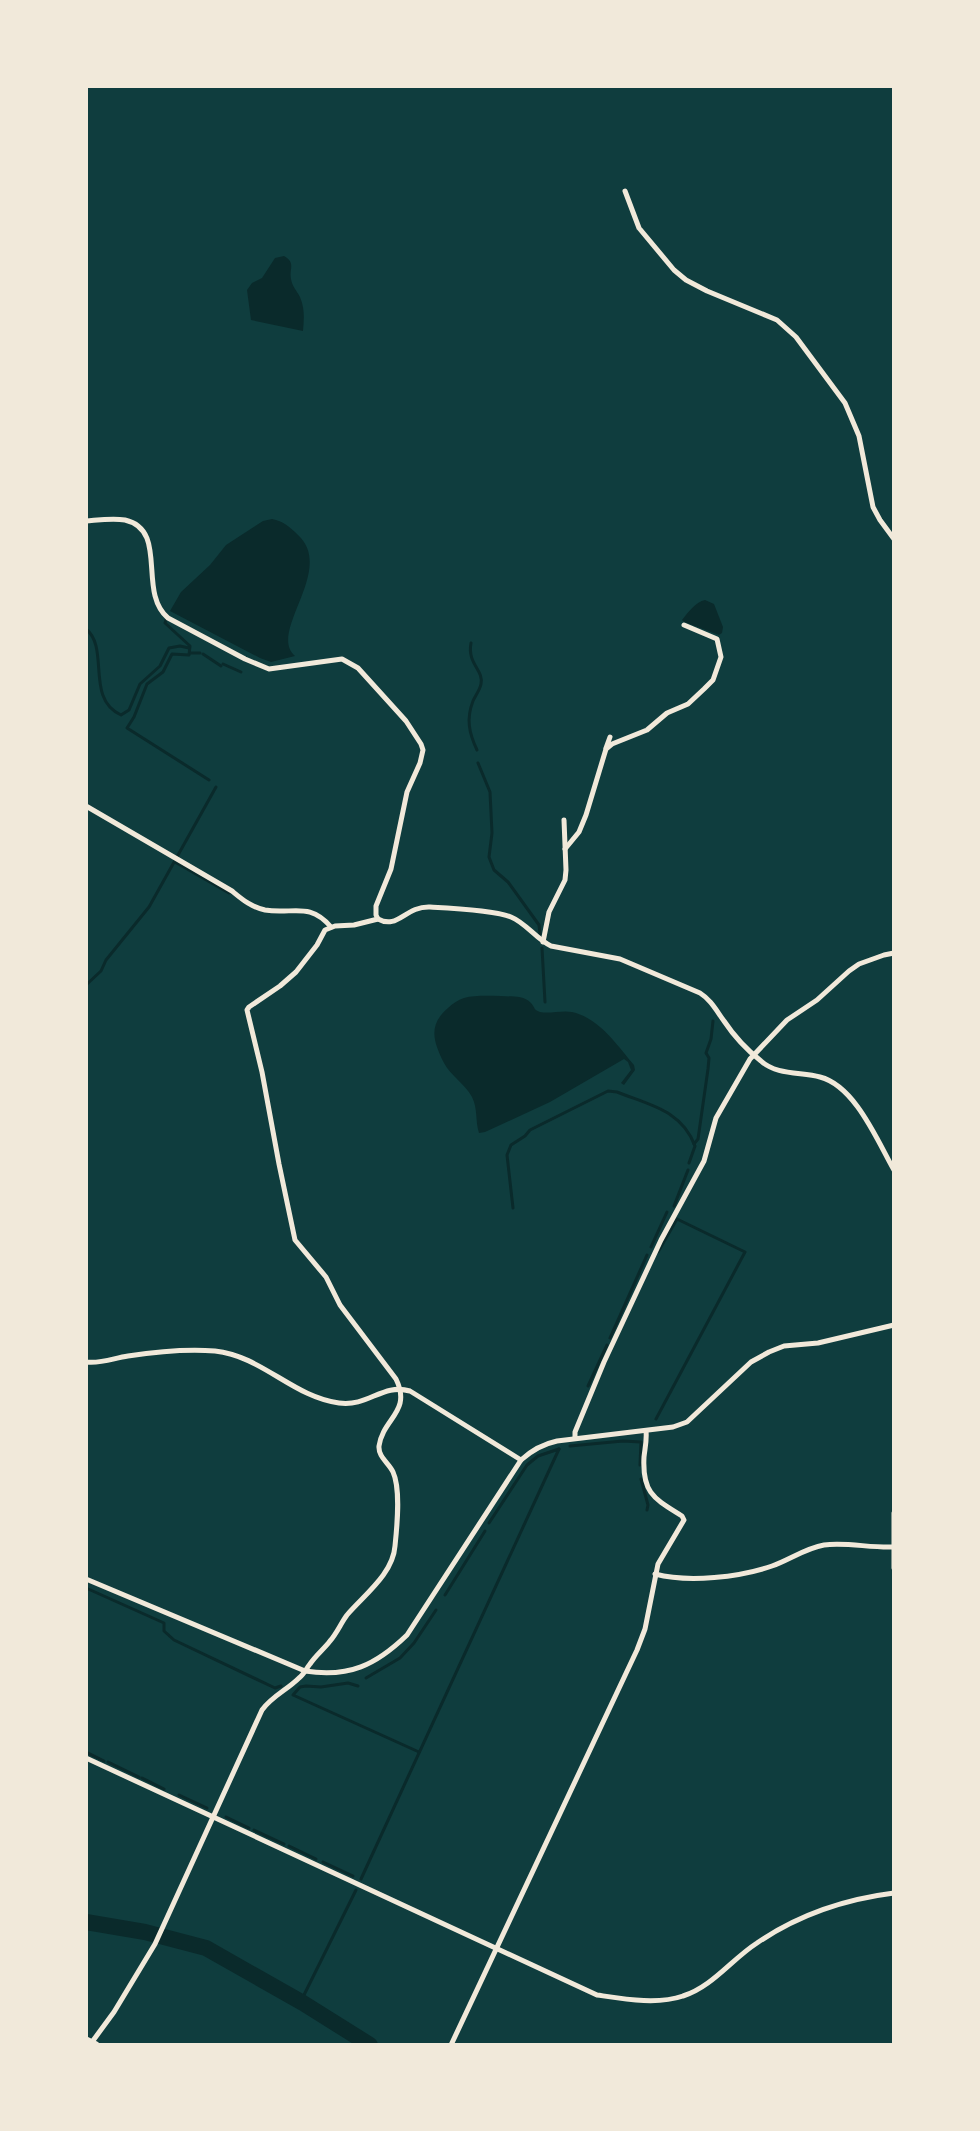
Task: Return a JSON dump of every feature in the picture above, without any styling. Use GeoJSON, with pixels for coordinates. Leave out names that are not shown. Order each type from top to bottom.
{"type":"FeatureCollection","features":[{"type":"Feature","properties":{"kind":"street"},"geometry":{"type":"LineString","coordinates":[[625,191],[639,228],[674,270],[707,291],[777,320],[796,337],[845,403],[859,436],[873,507],[894,539]]}},
{"type":"Feature","properties":{"kind":"street"},"geometry":{"type":"LineString","coordinates":[[86,521],[127,521],[143,530],[149,541],[155,601],[168,618],[269,669],[329,660],[350,662],[411,728],[421,744],[422,755],[407,792],[391,869],[376,906],[378,919],[383,922],[398,920],[409,911],[427,906],[501,914],[519,921],[543,942],[620,959],[700,993],[708,998],[732,1032],[771,1068],[821,1077],[843,1089],[865,1119],[894,1170]]}},
{"type":"Feature","properties":{"kind":"street"},"geometry":{"type":"LineString","coordinates":[[606,749],[647,730],[667,713],[688,704],[713,680],[721,657],[717,639],[684,625]]}},
{"type":"Feature","properties":{"kind":"street"},"geometry":{"type":"LineString","coordinates":[[565,849],[579,832],[586,815],[610,737]]}},
{"type":"Feature","properties":{"kind":"street"},"geometry":{"type":"LineString","coordinates":[[86,806],[232,891],[244,902],[268,911],[306,911],[323,919],[331,927]]}},
{"type":"Feature","properties":{"kind":"street"},"geometry":{"type":"LineString","coordinates":[[543,942],[549,912],[565,880],[564,820]]}},
{"type":"Feature","properties":{"kind":"street"},"geometry":{"type":"LineString","coordinates":[[91,2043],[114,2012],[155,1944],[262,1710],[305,1671],[383,1574],[394,1555],[397,1492],[393,1471],[379,1450],[384,1433],[401,1404],[401,1388],[340,1305],[326,1277],[295,1240],[247,1010],[296,972],[325,930],[378,919]]}},
{"type":"Feature","properties":{"kind":"street"},"geometry":{"type":"LineString","coordinates":[[575,1438],[604,1362],[648,1267],[704,1161],[716,1118],[754,1055],[787,1020],[817,1000],[849,971],[859,964],[894,953]]}},
{"type":"Feature","properties":{"kind":"street"},"geometry":{"type":"LineString","coordinates":[[86,1579],[305,1671],[344,1673],[362,1667],[407,1635],[521,1460],[544,1444],[673,1427],[687,1422],[734,1376],[769,1352],[784,1346],[818,1343],[894,1325]]}},
{"type":"Feature","properties":{"kind":"street"},"geometry":{"type":"LineString","coordinates":[[86,1362],[152,1353],[214,1351],[248,1359],[303,1392],[339,1403],[368,1400],[387,1390],[401,1388],[521,1460]]}},
{"type":"Feature","properties":{"kind":"street"},"geometry":{"type":"LineString","coordinates":[[451,2045],[637,1650],[649,1611],[655,1574],[664,1551],[684,1520],[653,1497],[649,1489],[644,1462],[646,1431]]}},
{"type":"Feature","properties":{"kind":"street"},"geometry":{"type":"LineString","coordinates":[[894,1513],[894,1568]]}},
{"type":"Feature","properties":{"kind":"street"},"geometry":{"type":"LineString","coordinates":[[655,1574],[697,1577],[741,1575],[825,1545],[893,1547]]}},
{"type":"Feature","properties":{"kind":"street"},"geometry":{"type":"LineString","coordinates":[[86,1758],[597,1995],[625,1999],[671,1999],[696,1991],[757,1943],[788,1926],[840,1903],[894,1893]]}},
{"type":"Feature","properties":{"kind":"water"},"geometry":{"type":"Polygon","coordinates":[[[284,256],[291,263],[292,282],[303,306],[303,331],[251,320],[247,290],[262,278],[275,258],[284,256]]]}},
{"type":"Feature","properties":{"kind":"water"},"geometry":{"type":"Polygon","coordinates":[[[263,521],[280,521],[298,535],[308,549],[310,565],[289,632],[289,645],[295,656],[271,662],[170,611],[181,592],[226,545],[263,521]]]}},
{"type":"Feature","properties":{"kind":"water"},"geometry":{"type":"Polygon","coordinates":[[[705,600],[714,604],[723,627],[719,635],[682,620],[695,605],[705,600]]]}},
{"type":"Feature","properties":{"kind":"water"},"geometry":{"type":"Polygon","coordinates":[[[501,996],[524,999],[540,1012],[582,1015],[614,1041],[635,1070],[624,1085],[621,1083],[631,1070],[624,1059],[550,1102],[479,1133],[472,1097],[444,1063],[435,1040],[435,1027],[451,1005],[464,998],[501,996]]]}},
{"type":"Feature","properties":{"kind":"waterway"},"geometry":{"type":"LineString","coordinates":[[166,620],[165,623],[190,646],[189,655],[172,654],[163,672],[147,684],[127,728],[209,780]]}},
{"type":"Feature","properties":{"kind":"waterway"},"geometry":{"type":"LineString","coordinates":[[86,629],[97,648],[100,686],[104,697],[110,707],[121,715],[129,710],[140,684],[160,666],[169,648],[189,648]]}},
{"type":"Feature","properties":{"kind":"waterway"},"geometry":{"type":"LineString","coordinates":[[471,643],[471,656],[481,679],[469,720],[477,750]]}},
{"type":"Feature","properties":{"kind":"waterway"},"geometry":{"type":"LineString","coordinates":[[191,653],[200,653]]}},
{"type":"Feature","properties":{"kind":"waterway"},"geometry":{"type":"LineString","coordinates":[[203,654],[221,666]]}},
{"type":"Feature","properties":{"kind":"waterway"},"geometry":{"type":"LineString","coordinates":[[223,664],[241,672]]}},
{"type":"Feature","properties":{"kind":"waterway"},"geometry":{"type":"LineString","coordinates":[[478,763],[490,792],[492,833],[489,857],[494,870],[508,882],[539,925],[540,934]]}},
{"type":"Feature","properties":{"kind":"waterway"},"geometry":{"type":"LineString","coordinates":[[86,985],[101,971],[106,960],[149,907],[216,787]]}},
{"type":"Feature","properties":{"kind":"waterway"},"geometry":{"type":"LineString","coordinates":[[175,862],[229,893]]}},
{"type":"Feature","properties":{"kind":"waterway"},"geometry":{"type":"LineString","coordinates":[[542,948],[545,1002]]}},
{"type":"Feature","properties":{"kind":"waterway"},"geometry":{"type":"LineString","coordinates":[[694,1144],[698,1139],[708,1069],[706,1053],[713,1021]]}},
{"type":"Feature","properties":{"kind":"waterway"},"geometry":{"type":"LineString","coordinates":[[513,1208],[507,1155],[511,1145],[530,1130],[608,1091],[652,1105],[682,1124],[695,1146],[689,1163]]}},
{"type":"Feature","properties":{"kind":"waterway"},"geometry":{"type":"LineString","coordinates":[[674,1206],[688,1170]]}},
{"type":"Feature","properties":{"kind":"waterway"},"geometry":{"type":"LineString","coordinates":[[651,1247],[667,1212]]}},
{"type":"Feature","properties":{"kind":"waterway"},"geometry":{"type":"LineString","coordinates":[[656,1419],[745,1252],[677,1219],[658,1252]]}},
{"type":"Feature","properties":{"kind":"waterway"},"geometry":{"type":"LineString","coordinates":[[610,1338],[647,1255]]}},
{"type":"Feature","properties":{"kind":"waterway"},"geometry":{"type":"LineString","coordinates":[[588,1386],[607,1345]]}},
{"type":"Feature","properties":{"kind":"waterway"},"geometry":{"type":"LineString","coordinates":[[570,1446],[641,1442],[640,1465]]}},
{"type":"Feature","properties":{"kind":"waterway"},"geometry":{"type":"LineString","coordinates":[[489,1523],[527,1465],[538,1456],[559,1449]]}},
{"type":"Feature","properties":{"kind":"waterway"},"geometry":{"type":"LineString","coordinates":[[361,1879],[559,1449]]}},
{"type":"Feature","properties":{"kind":"waterway"},"geometry":{"type":"LineString","coordinates":[[641,1479],[647,1510]]}},
{"type":"Feature","properties":{"kind":"waterway"},"geometry":{"type":"LineString","coordinates":[[445,1595],[485,1531]]}},
{"type":"Feature","properties":{"kind":"waterway"},"geometry":{"type":"LineString","coordinates":[[86,1588],[164,1623],[164,1631],[174,1640],[275,1688],[281,1686]]}},
{"type":"Feature","properties":{"kind":"waterway"},"geometry":{"type":"LineString","coordinates":[[366,1678],[400,1658],[436,1610]]}},
{"type":"Feature","properties":{"kind":"waterway"},"geometry":{"type":"LineString","coordinates":[[358,1686],[348,1683],[306,1686],[300,1687],[293,1695],[419,1752]]}},
{"type":"Feature","properties":{"kind":"waterway"},"geometry":{"type":"LineString","coordinates":[[86,1752],[104,1761]]}},
{"type":"Feature","properties":{"kind":"waterway"},"geometry":{"type":"LineString","coordinates":[[108,1762],[139,1777]]}},
{"type":"Feature","properties":{"kind":"waterway"},"geometry":{"type":"LineString","coordinates":[[142,1778],[164,1789]]}},
{"type":"Feature","properties":{"kind":"waterway"},"geometry":{"type":"LineString","coordinates":[[179,1795],[207,1808]]}},
{"type":"Feature","properties":{"kind":"waterway"},"geometry":{"type":"LineString","coordinates":[[226,1817],[249,1828]]}},
{"type":"Feature","properties":{"kind":"waterway"},"geometry":{"type":"LineString","coordinates":[[254,1830],[284,1844]]}},
{"type":"Feature","properties":{"kind":"waterway"},"geometry":{"type":"LineString","coordinates":[[289,1846],[316,1859]]}},
{"type":"Feature","properties":{"kind":"waterway"},"geometry":{"type":"LineString","coordinates":[[323,1862],[353,1876]]}},
{"type":"Feature","properties":{"kind":"waterway"},"geometry":{"type":"LineString","coordinates":[[301,2001],[356,1890]]}},
{"type":"Feature","properties":{"kind":"waterway"},"geometry":{"type":"LineString","coordinates":[[86,1922],[145,1932],[206,1948],[370,2045]]}}]}
